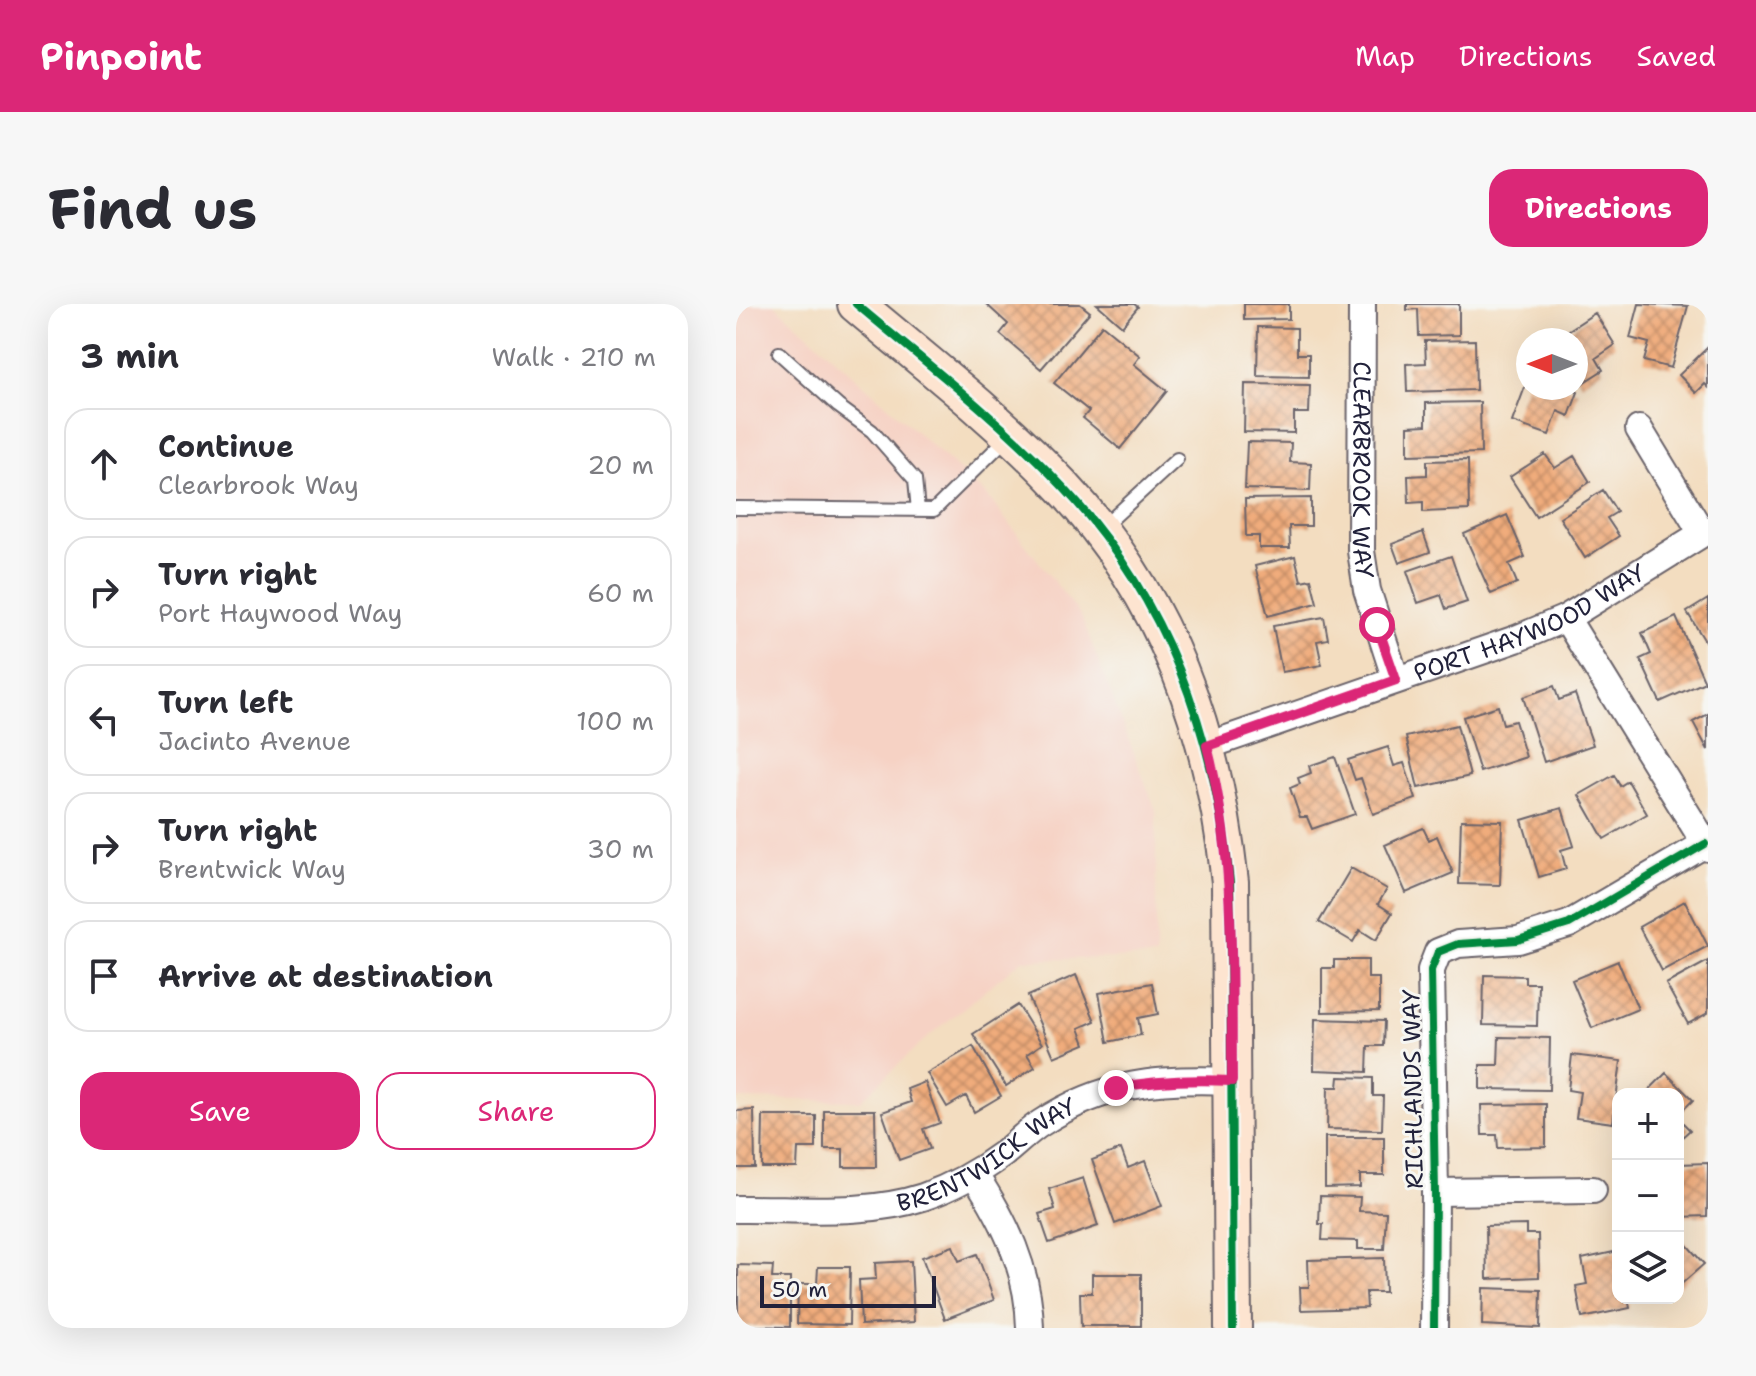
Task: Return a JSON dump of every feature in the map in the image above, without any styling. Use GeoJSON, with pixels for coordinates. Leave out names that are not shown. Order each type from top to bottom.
{"type":"FeatureCollection","features":[{"type":"Feature","properties":{"kind":"street"},"geometry":{"type":"LineString","coordinates":[[856,304],[1011,435],[1063,487],[1099,530],[1131,576],[1159,625],[1187,686],[1207,746],[1224,827],[1230,882],[1233,1328]]}},
{"type":"Feature","properties":{"kind":"street","name":"CLEARBROOK WAY"},"geometry":{"type":"LineString","coordinates":[[1362,304],[1361,551],[1367,590],[1396,680]]}},
{"type":"Feature","properties":{"kind":"street"},"geometry":{"type":"LineString","coordinates":[[1639,429],[1705,531]]}},
{"type":"Feature","properties":{"kind":"street","name":"PORT HAYWOOD WAY"},"geometry":{"type":"LineString","coordinates":[[1207,746],[1516,639],[1566,618],[1705,531]]}},
{"type":"Feature","properties":{"kind":"street"},"geometry":{"type":"LineString","coordinates":[[1566,618],[1707,846]]}},
{"type":"Feature","properties":{"kind":"street","name":"RICHLANDS WAY"},"geometry":{"type":"LineString","coordinates":[[1434,1328],[1431,970],[1438,952],[1458,944],[1518,940],[1569,924],[1707,846]]}},
{"type":"Feature","properties":{"kind":"street","name":"BRENTWICK WAY"},"geometry":{"type":"LineString","coordinates":[[736,1209],[868,1207],[923,1197],[974,1174],[1038,1124],[1079,1101],[1116,1088],[1150,1081],[1232,1081]]}},
{"type":"Feature","properties":{"kind":"street"},"geometry":{"type":"LineString","coordinates":[[974,1174],[996,1207],[1013,1243],[1024,1276],[1030,1328]]}},
{"type":"Feature","properties":{"kind":"street"},"geometry":{"type":"LineString","coordinates":[[1435,1192],[1593,1190]]}},
{"type":"Feature","properties":{"kind":"lane"},"geometry":{"type":"LineString","coordinates":[[779,353],[838,406],[872,431],[915,480],[918,510]]}},
{"type":"Feature","properties":{"kind":"lane"},"geometry":{"type":"LineString","coordinates":[[736,508],[934,510],[1011,435]]}},
{"type":"Feature","properties":{"kind":"lane"},"geometry":{"type":"LineString","coordinates":[[1099,530],[1177,459]]}},
{"type":"Feature","properties":{"kind":"shaded area"},"geometry":{"type":"Polygon","coordinates":[[[736,304],[774,304],[986,494],[1081,616],[1156,811],[1156,957],[1022,960],[922,1042],[860,1101],[736,1099],[736,304]]]}},
{"type":"Feature","properties":{"kind":"building"},"geometry":{"type":"Polygon","coordinates":[[[986,304],[1080,304],[1090,312],[1041,369],[1000,334],[1008,324],[986,304]]]}},
{"type":"Feature","properties":{"kind":"building"},"geometry":{"type":"Polygon","coordinates":[[[1097,304],[1134,304],[1138,307],[1122,326],[1097,304]]]}},
{"type":"Feature","properties":{"kind":"building"},"geometry":{"type":"Polygon","coordinates":[[[1244,304],[1289,304],[1289,319],[1244,320],[1244,304]]]}},
{"type":"Feature","properties":{"kind":"building"},"geometry":{"type":"Polygon","coordinates":[[[1407,304],[1459,304],[1459,335],[1419,336],[1418,309],[1407,310],[1407,304]]]}},
{"type":"Feature","properties":{"kind":"building"},"geometry":{"type":"Polygon","coordinates":[[[1639,304],[1688,306],[1671,368],[1644,361],[1649,343],[1630,338],[1639,304]]]}},
{"type":"Feature","properties":{"kind":"building"},"geometry":{"type":"Polygon","coordinates":[[[1595,313],[1615,345],[1596,358],[1603,370],[1588,380],[1588,328],[1572,328],[1595,313]]]}},
{"type":"Feature","properties":{"kind":"building"},"geometry":{"type":"Polygon","coordinates":[[[1102,325],[1140,356],[1134,364],[1167,391],[1120,449],[1083,418],[1089,411],[1054,383],[1102,325]]]}},
{"type":"Feature","properties":{"kind":"building"},"geometry":{"type":"Polygon","coordinates":[[[1258,327],[1297,328],[1297,354],[1309,354],[1309,377],[1257,376],[1258,327]]]}},
{"type":"Feature","properties":{"kind":"building"},"geometry":{"type":"Polygon","coordinates":[[[1475,340],[1476,390],[1407,392],[1406,364],[1426,363],[1425,341],[1475,340]]]}},
{"type":"Feature","properties":{"kind":"building"},"geometry":{"type":"Polygon","coordinates":[[[1708,347],[1708,387],[1705,384],[1696,393],[1679,375],[1708,347]]]}},
{"type":"Feature","properties":{"kind":"building"},"geometry":{"type":"Polygon","coordinates":[[[1245,384],[1310,385],[1309,413],[1294,413],[1294,433],[1244,432],[1245,384]]]}},
{"type":"Feature","properties":{"kind":"building"},"geometry":{"type":"Polygon","coordinates":[[[1520,400],[1575,400],[1569,416],[1558,411],[1549,435],[1512,422],[1520,400]]]}},
{"type":"Feature","properties":{"kind":"building"},"geometry":{"type":"Polygon","coordinates":[[[1480,402],[1481,453],[1408,455],[1408,426],[1426,425],[1426,403],[1480,402]]]}},
{"type":"Feature","properties":{"kind":"building"},"geometry":{"type":"Polygon","coordinates":[[[1247,442],[1291,443],[1290,462],[1311,463],[1310,491],[1245,489],[1247,442]]]}},
{"type":"Feature","properties":{"kind":"building"},"geometry":{"type":"Polygon","coordinates":[[[1545,454],[1555,468],[1574,456],[1590,482],[1536,517],[1510,477],[1545,454]]]}},
{"type":"Feature","properties":{"kind":"building"},"geometry":{"type":"Polygon","coordinates":[[[1468,460],[1469,510],[1423,512],[1423,502],[1409,503],[1408,476],[1427,475],[1427,461],[1468,460]]]}},
{"type":"Feature","properties":{"kind":"building"},"geometry":{"type":"Polygon","coordinates":[[[1603,490],[1617,512],[1607,518],[1619,536],[1585,558],[1560,518],[1603,490]]]}},
{"type":"Feature","properties":{"kind":"building"},"geometry":{"type":"Polygon","coordinates":[[[1311,498],[1311,526],[1289,526],[1290,548],[1259,548],[1259,536],[1246,536],[1245,499],[1311,498]]]}},
{"type":"Feature","properties":{"kind":"building"},"geometry":{"type":"Polygon","coordinates":[[[1507,515],[1525,557],[1509,564],[1517,583],[1491,594],[1464,534],[1507,515]]]}},
{"type":"Feature","properties":{"kind":"building"},"geometry":{"type":"Polygon","coordinates":[[[1423,532],[1430,552],[1399,563],[1392,544],[1423,532]]]}},
{"type":"Feature","properties":{"kind":"building"},"geometry":{"type":"Polygon","coordinates":[[[1295,556],[1301,581],[1311,579],[1317,603],[1268,616],[1255,566],[1295,556]]]}},
{"type":"Feature","properties":{"kind":"building"},"geometry":{"type":"Polygon","coordinates":[[[1451,556],[1467,602],[1446,609],[1441,595],[1418,603],[1407,571],[1451,556]]]}},
{"type":"Feature","properties":{"kind":"building"},"geometry":{"type":"Polygon","coordinates":[[[1708,599],[1708,646],[1687,612],[1708,599]]]}},
{"type":"Feature","properties":{"kind":"building"},"geometry":{"type":"Polygon","coordinates":[[[1324,617],[1328,639],[1317,641],[1322,665],[1282,672],[1273,626],[1324,617]]]}},
{"type":"Feature","properties":{"kind":"building"},"geometry":{"type":"Polygon","coordinates":[[[1676,617],[1705,682],[1660,702],[1640,659],[1651,654],[1642,633],[1676,617]]]}},
{"type":"Feature","properties":{"kind":"building"},"geometry":{"type":"Polygon","coordinates":[[[1554,686],[1559,700],[1575,694],[1593,745],[1544,762],[1523,697],[1554,686]]]}},
{"type":"Feature","properties":{"kind":"building"},"geometry":{"type":"Polygon","coordinates":[[[1498,706],[1503,724],[1515,721],[1526,757],[1480,772],[1463,717],[1498,706]]]}},
{"type":"Feature","properties":{"kind":"building"},"geometry":{"type":"Polygon","coordinates":[[[1708,714],[1708,750],[1693,722],[1708,714]]]}},
{"type":"Feature","properties":{"kind":"building"},"geometry":{"type":"Polygon","coordinates":[[[1457,725],[1470,776],[1418,788],[1406,737],[1457,725]]]}},
{"type":"Feature","properties":{"kind":"building"},"geometry":{"type":"Polygon","coordinates":[[[1388,747],[1394,766],[1404,763],[1416,799],[1373,814],[1361,778],[1355,780],[1348,760],[1388,747]]]}},
{"type":"Feature","properties":{"kind":"building"},"geometry":{"type":"Polygon","coordinates":[[[1335,757],[1355,814],[1312,829],[1307,817],[1300,817],[1290,788],[1300,784],[1298,778],[1311,773],[1309,766],[1335,757]]]}},
{"type":"Feature","properties":{"kind":"building"},"geometry":{"type":"Polygon","coordinates":[[[1614,775],[1620,786],[1628,781],[1647,814],[1604,839],[1579,795],[1614,775]]]}},
{"type":"Feature","properties":{"kind":"building"},"geometry":{"type":"Polygon","coordinates":[[[1562,808],[1574,846],[1561,850],[1566,869],[1539,877],[1522,820],[1562,808]]]}},
{"type":"Feature","properties":{"kind":"building"},"geometry":{"type":"Polygon","coordinates":[[[1461,820],[1502,821],[1500,885],[1459,884],[1461,820]]]}},
{"type":"Feature","properties":{"kind":"building"},"geometry":{"type":"Polygon","coordinates":[[[1423,828],[1429,840],[1437,836],[1453,873],[1406,893],[1385,845],[1423,828]]]}},
{"type":"Feature","properties":{"kind":"building"},"geometry":{"type":"Polygon","coordinates":[[[1351,868],[1387,889],[1378,904],[1392,913],[1376,940],[1360,930],[1353,942],[1319,922],[1351,868]]]}},
{"type":"Feature","properties":{"kind":"building"},"geometry":{"type":"Polygon","coordinates":[[[1685,901],[1708,946],[1662,971],[1639,927],[1685,901]]]}},
{"type":"Feature","properties":{"kind":"building"},"geometry":{"type":"Polygon","coordinates":[[[1334,960],[1368,960],[1368,978],[1379,978],[1379,1011],[1322,1012],[1322,968],[1334,968],[1334,960]]]}},
{"type":"Feature","properties":{"kind":"building"},"geometry":{"type":"Polygon","coordinates":[[[1618,961],[1638,1009],[1592,1028],[1572,980],[1618,961]]]}},
{"type":"Feature","properties":{"kind":"building"},"geometry":{"type":"Polygon","coordinates":[[[1708,961],[1708,1013],[1688,1024],[1666,984],[1708,961]]]}},
{"type":"Feature","properties":{"kind":"building"},"geometry":{"type":"Polygon","coordinates":[[[1076,975],[1095,1021],[1079,1028],[1085,1044],[1054,1057],[1028,996],[1076,975]]]}},
{"type":"Feature","properties":{"kind":"building"},"geometry":{"type":"Polygon","coordinates":[[[1484,975],[1525,976],[1525,983],[1538,983],[1537,1026],[1483,1025],[1484,975]]]}},
{"type":"Feature","properties":{"kind":"building"},"geometry":{"type":"Polygon","coordinates":[[[1152,983],[1158,1014],[1138,1018],[1141,1035],[1108,1042],[1099,993],[1152,983]]]}},
{"type":"Feature","properties":{"kind":"building"},"geometry":{"type":"Polygon","coordinates":[[[1018,1005],[1042,1044],[1027,1054],[1035,1067],[1006,1086],[973,1034],[1018,1005]]]}},
{"type":"Feature","properties":{"kind":"building"},"geometry":{"type":"Polygon","coordinates":[[[1315,1019],[1384,1021],[1383,1046],[1368,1046],[1367,1072],[1314,1070],[1315,1019]]]}},
{"type":"Feature","properties":{"kind":"building"},"geometry":{"type":"Polygon","coordinates":[[[1499,1037],[1550,1038],[1549,1090],[1480,1089],[1480,1065],[1498,1065],[1499,1037]]]}},
{"type":"Feature","properties":{"kind":"building"},"geometry":{"type":"Polygon","coordinates":[[[973,1046],[1001,1096],[974,1112],[966,1096],[947,1107],[927,1073],[973,1046]]]}},
{"type":"Feature","properties":{"kind":"building"},"geometry":{"type":"Polygon","coordinates":[[[1572,1055],[1621,1061],[1618,1088],[1612,1088],[1612,1123],[1576,1118],[1580,1092],[1568,1090],[1572,1055]]]}},
{"type":"Feature","properties":{"kind":"building"},"geometry":{"type":"Polygon","coordinates":[[[1666,1073],[1681,1088],[1651,1088],[1666,1073]]]}},
{"type":"Feature","properties":{"kind":"building"},"geometry":{"type":"Polygon","coordinates":[[[1339,1077],[1373,1078],[1373,1096],[1383,1096],[1382,1130],[1327,1129],[1328,1087],[1338,1087],[1339,1077]]]}},
{"type":"Feature","properties":{"kind":"building"},"geometry":{"type":"Polygon","coordinates":[[[925,1082],[940,1123],[923,1129],[930,1149],[899,1160],[882,1112],[911,1102],[907,1089],[925,1082]]]}},
{"type":"Feature","properties":{"kind":"building"},"geometry":{"type":"Polygon","coordinates":[[[1684,1091],[1693,1100],[1684,1109],[1684,1091]]]}},
{"type":"Feature","properties":{"kind":"building"},"geometry":{"type":"Polygon","coordinates":[[[1546,1104],[1546,1147],[1498,1148],[1497,1135],[1482,1135],[1481,1105],[1546,1104]]]}},
{"type":"Feature","properties":{"kind":"building"},"geometry":{"type":"Polygon","coordinates":[[[754,1110],[755,1168],[736,1168],[736,1111],[754,1110]]]}},
{"type":"Feature","properties":{"kind":"building"},"geometry":{"type":"Polygon","coordinates":[[[824,1110],[875,1110],[876,1167],[843,1167],[843,1149],[824,1149],[824,1110]]]}},
{"type":"Feature","properties":{"kind":"building"},"geometry":{"type":"Polygon","coordinates":[[[763,1116],[816,1116],[816,1148],[798,1148],[797,1168],[762,1168],[763,1116]]]}},
{"type":"Feature","properties":{"kind":"building"},"geometry":{"type":"Polygon","coordinates":[[[1325,1137],[1384,1137],[1384,1175],[1360,1175],[1360,1187],[1325,1188],[1325,1137]]]}},
{"type":"Feature","properties":{"kind":"building"},"geometry":{"type":"Polygon","coordinates":[[[1121,1149],[1128,1168],[1145,1161],[1162,1206],[1115,1224],[1092,1160],[1121,1149]]]}},
{"type":"Feature","properties":{"kind":"building"},"geometry":{"type":"Polygon","coordinates":[[[1708,1163],[1707,1216],[1684,1217],[1684,1164],[1708,1163]]]}},
{"type":"Feature","properties":{"kind":"building"},"geometry":{"type":"Polygon","coordinates":[[[1083,1178],[1098,1226],[1049,1243],[1039,1214],[1055,1209],[1049,1189],[1083,1178]]]}},
{"type":"Feature","properties":{"kind":"building"},"geometry":{"type":"Polygon","coordinates":[[[1320,1196],[1360,1197],[1359,1211],[1386,1212],[1384,1249],[1358,1249],[1358,1241],[1322,1240],[1320,1196]]]}},
{"type":"Feature","properties":{"kind":"building"},"geometry":{"type":"Polygon","coordinates":[[[1526,1225],[1526,1234],[1538,1234],[1539,1277],[1487,1279],[1486,1226],[1526,1225]]]}},
{"type":"Feature","properties":{"kind":"building"},"geometry":{"type":"Polygon","coordinates":[[[1684,1242],[1704,1264],[1684,1282],[1684,1242]]]}},
{"type":"Feature","properties":{"kind":"building"},"geometry":{"type":"Polygon","coordinates":[[[953,1246],[959,1261],[977,1254],[994,1300],[945,1319],[922,1257],[953,1246]]]}},
{"type":"Feature","properties":{"kind":"building"},"geometry":{"type":"Polygon","coordinates":[[[1612,1252],[1612,1304],[1629,1304],[1630,1308],[1582,1318],[1576,1286],[1587,1284],[1582,1259],[1612,1252]]]}},
{"type":"Feature","properties":{"kind":"building"},"geometry":{"type":"Polygon","coordinates":[[[1384,1258],[1385,1292],[1366,1292],[1367,1308],[1301,1310],[1300,1287],[1309,1287],[1308,1260],[1384,1258]]]}},
{"type":"Feature","properties":{"kind":"building"},"geometry":{"type":"Polygon","coordinates":[[[911,1261],[914,1322],[861,1325],[859,1280],[876,1279],[875,1263],[911,1261]]]}},
{"type":"Feature","properties":{"kind":"building"},"geometry":{"type":"Polygon","coordinates":[[[738,1265],[773,1266],[772,1278],[790,1278],[790,1327],[738,1326],[738,1265]]]}},
{"type":"Feature","properties":{"kind":"building"},"geometry":{"type":"Polygon","coordinates":[[[818,1267],[850,1267],[849,1325],[797,1324],[798,1284],[817,1284],[818,1267]]]}},
{"type":"Feature","properties":{"kind":"building"},"geometry":{"type":"Polygon","coordinates":[[[1092,1274],[1141,1274],[1141,1326],[1081,1326],[1080,1293],[1092,1293],[1092,1274]]]}},
{"type":"Feature","properties":{"kind":"building"},"geometry":{"type":"Polygon","coordinates":[[[1483,1288],[1541,1290],[1540,1328],[1482,1325],[1483,1288]]]}},
{"type":"Feature","properties":{"kind":"cycle path"},"geometry":{"type":"LineString","coordinates":[[856,304],[988,415],[1062,486],[1099,529],[1130,574],[1157,621],[1179,670],[1212,773],[1230,882],[1233,1328]]}},
{"type":"Feature","properties":{"kind":"cycle path"},"geometry":{"type":"LineString","coordinates":[[1434,1328],[1431,970],[1438,952],[1458,944],[1518,940],[1569,924],[1705,844]]}},
{"type":"Feature","properties":{"kind":"route"},"geometry":{"type":"LineString","coordinates":[[1116,1088],[1150,1081],[1232,1081],[1230,882],[1224,827],[1207,746],[1396,680],[1377,625]]}}]}
